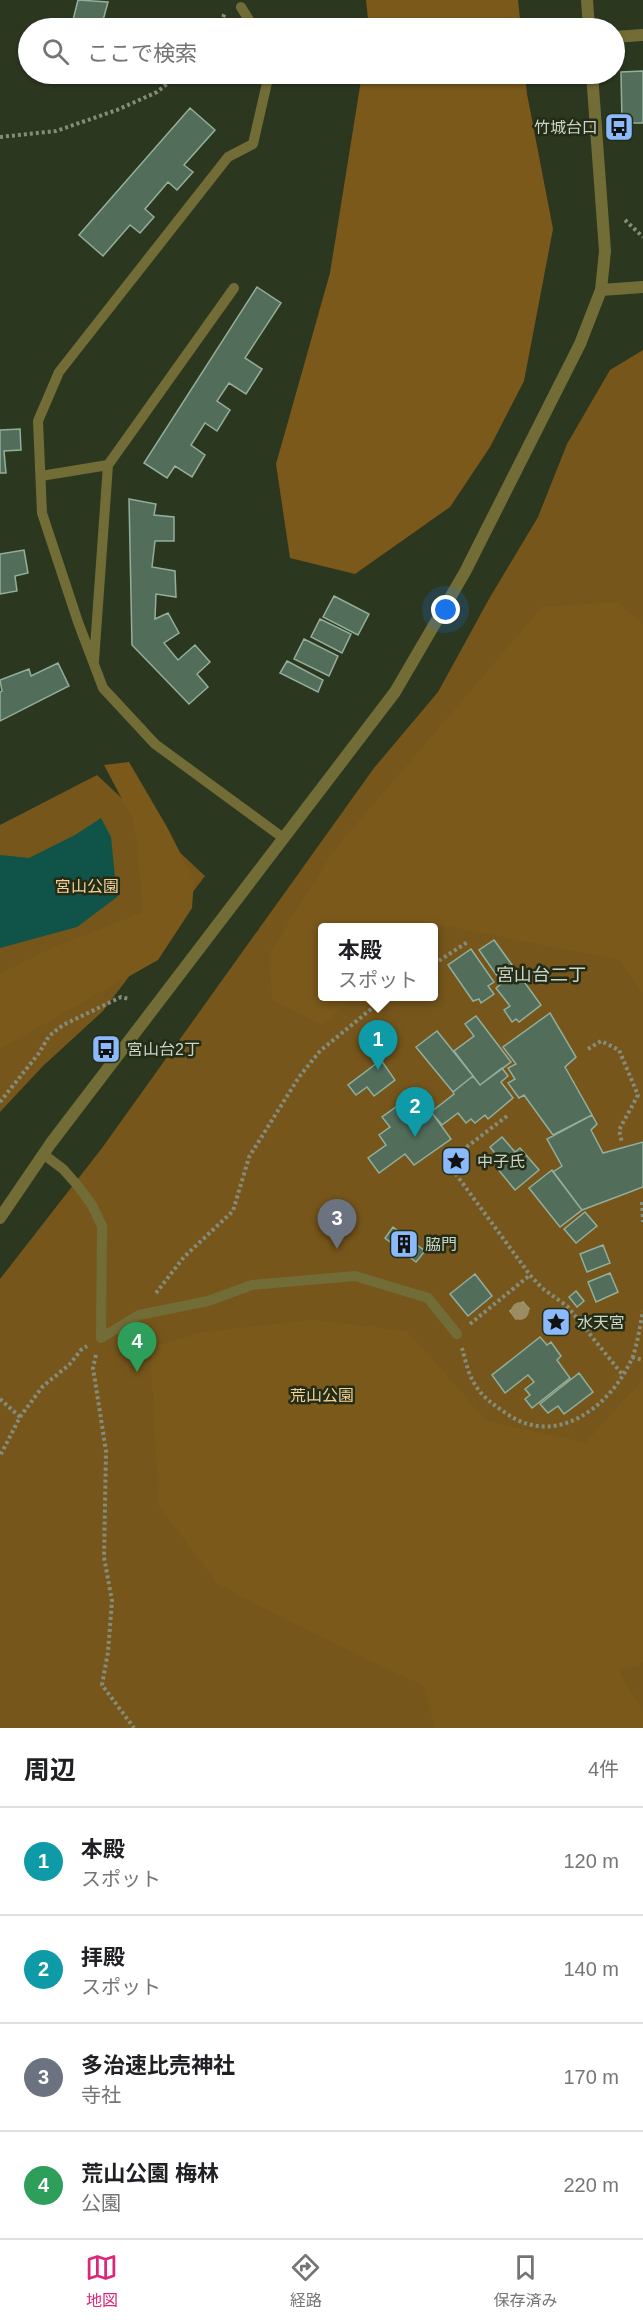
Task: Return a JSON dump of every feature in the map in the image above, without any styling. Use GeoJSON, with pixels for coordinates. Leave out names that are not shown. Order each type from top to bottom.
{"type":"FeatureCollection","features":[{"type":"Feature","properties":{"kind":"street"},"geometry":{"type":"LineString","coordinates":[[587,0],[588,18]]}},
{"type":"Feature","properties":{"kind":"street"},"geometry":{"type":"LineString","coordinates":[[625,36],[643,35]]}},
{"type":"Feature","properties":{"kind":"street"},"geometry":{"type":"LineString","coordinates":[[0,1218],[43,1154],[282,837],[395,692],[459,582],[580,344],[601,290],[605,250],[593,84]]}},
{"type":"Feature","properties":{"kind":"street"},"geometry":{"type":"LineString","coordinates":[[601,290],[643,287]]}},
{"type":"Feature","properties":{"kind":"lane"},"geometry":{"type":"LineString","coordinates":[[241,7],[248,18]]}},
{"type":"Feature","properties":{"kind":"lane"},"geometry":{"type":"LineString","coordinates":[[267,84],[254,144],[228,157],[58,372],[38,421],[42,513],[103,688],[156,744],[282,837]]}},
{"type":"Feature","properties":{"kind":"lane"},"geometry":{"type":"LineString","coordinates":[[94,664],[108,465],[234,288]]}},
{"type":"Feature","properties":{"kind":"lane"},"geometry":{"type":"LineString","coordinates":[[40,476],[108,465]]}},
{"type":"Feature","properties":{"kind":"lane"},"geometry":{"type":"LineString","coordinates":[[43,1154],[63,1169],[78,1186],[92,1205],[102,1226],[100,1338]]}},
{"type":"Feature","properties":{"kind":"lane"},"geometry":{"type":"LineString","coordinates":[[100,1338],[139,1315],[208,1301],[252,1285],[356,1276],[428,1298],[457,1334]]}},
{"type":"Feature","properties":{"kind":"path"},"geometry":{"type":"LineString","coordinates":[[0,137],[56,131],[117,110],[157,92],[167,84]]}},
{"type":"Feature","properties":{"kind":"path"},"geometry":{"type":"LineString","coordinates":[[625,220],[643,237]]}},
{"type":"Feature","properties":{"kind":"path"},"geometry":{"type":"LineString","coordinates":[[438,961],[469,941]]}},
{"type":"Feature","properties":{"kind":"path"},"geometry":{"type":"LineString","coordinates":[[0,1102],[39,1053],[49,1036],[63,1025],[121,997],[129,999]]}},
{"type":"Feature","properties":{"kind":"path"},"geometry":{"type":"LineString","coordinates":[[139,1315],[184,1257],[233,1211],[249,1156],[299,1077],[320,1051],[381,1001]]}},
{"type":"Feature","properties":{"kind":"path"},"geometry":{"type":"LineString","coordinates":[[588,1050],[601,1041],[619,1050],[639,1095],[619,1131],[622,1143]]}},
{"type":"Feature","properties":{"kind":"path"},"geometry":{"type":"LineString","coordinates":[[507,1116],[447,1162],[530,1275],[542,1288],[567,1306],[622,1374]]}},
{"type":"Feature","properties":{"kind":"path"},"geometry":{"type":"LineString","coordinates":[[642,1202],[643,1222]]}},
{"type":"Feature","properties":{"kind":"path"},"geometry":{"type":"LineString","coordinates":[[530,1275],[457,1334],[473,1382],[478,1390],[484,1398],[519,1422],[543,1427],[567,1424],[588,1414],[609,1394],[632,1357],[639,1338],[643,1311]]}},
{"type":"Feature","properties":{"kind":"path"},"geometry":{"type":"LineString","coordinates":[[0,1456],[20,1417],[43,1386],[69,1365],[81,1350],[100,1338]]}},
{"type":"Feature","properties":{"kind":"path"},"geometry":{"type":"LineString","coordinates":[[100,1338],[93,1368],[105,1451],[104,1557],[112,1601],[108,1652],[102,1685],[134,1728]]}},
{"type":"Feature","properties":{"kind":"path"},"geometry":{"type":"LineString","coordinates":[[632,1357],[643,1360]]}},
{"type":"Feature","properties":{"kind":"path"},"geometry":{"type":"LineString","coordinates":[[0,1399],[20,1417]]}},
{"type":"Feature","properties":{"kind":"green space"},"geometry":{"type":"Polygon","coordinates":[[[366,0],[518,0],[520,18],[368,18],[366,0]]]}},
{"type":"Feature","properties":{"kind":"green space"},"geometry":{"type":"Polygon","coordinates":[[[360,84],[526,84],[553,229],[524,381],[490,447],[450,507],[355,574],[290,558],[276,464],[330,273],[360,84]]]}},
{"type":"Feature","properties":{"kind":"green space","name":"荒山公園"},"geometry":{"type":"Polygon","coordinates":[[[643,350],[643,1728],[0,1728],[0,1279],[102,1148],[374,768],[438,692],[489,599],[538,517],[567,444],[610,370],[643,350]]]}},
{"type":"Feature","properties":{"kind":"green space"},"geometry":{"type":"Polygon","coordinates":[[[617,602],[643,624],[643,994],[620,960],[438,923],[318,923],[318,1001],[349,1001],[323,1025],[272,1000],[269,954],[331,854],[542,607],[617,602]]]}},
{"type":"Feature","properties":{"kind":"green space"},"geometry":{"type":"Polygon","coordinates":[[[129,762],[167,827],[194,880],[192,908],[158,960],[0,1049],[0,973],[56,946],[143,912],[133,820],[104,765],[129,762]]]}},
{"type":"Feature","properties":{"kind":"green space","name":"宮山公園"},"geometry":{"type":"Polygon","coordinates":[[[97,775],[205,876],[103,1011],[43,1066],[0,1112],[0,825],[97,775]]]}},
{"type":"Feature","properties":{"kind":"green space"},"geometry":{"type":"Polygon","coordinates":[[[312,1320],[407,1331],[488,1422],[586,1442],[643,1379],[643,1663],[619,1671],[643,1712],[643,1728],[435,1728],[423,1686],[288,1621],[218,1584],[159,1506],[150,1347],[204,1332],[312,1320]]]}},
{"type":"Feature","properties":{"kind":"water"},"geometry":{"type":"Polygon","coordinates":[[[101,818],[111,837],[117,897],[77,927],[0,948],[0,855],[29,858],[75,835],[101,818]]]}},
{"type":"Feature","properties":{"kind":"building"},"geometry":{"type":"Polygon","coordinates":[[[78,0],[108,2],[104,18],[74,18],[78,0]]]}},
{"type":"Feature","properties":{"kind":"building"},"geometry":{"type":"Polygon","coordinates":[[[643,71],[643,123],[622,123],[621,84],[625,84],[625,72],[643,71]]]}},
{"type":"Feature","properties":{"kind":"building"},"geometry":{"type":"Polygon","coordinates":[[[190,108],[215,130],[184,165],[193,172],[177,190],[168,182],[145,209],[154,217],[140,233],[130,225],[103,256],[79,235],[190,108]]]}},
{"type":"Feature","properties":{"kind":"building"},"geometry":{"type":"Polygon","coordinates":[[[257,287],[281,303],[245,358],[262,369],[246,394],[229,383],[217,401],[230,410],[217,431],[205,423],[191,445],[205,455],[192,477],[175,466],[167,478],[144,463],[257,287]]]}},
{"type":"Feature","properties":{"kind":"building"},"geometry":{"type":"Polygon","coordinates":[[[20,429],[21,450],[4,451],[6,473],[0,473],[0,430],[20,429]]]}},
{"type":"Feature","properties":{"kind":"building"},"geometry":{"type":"Polygon","coordinates":[[[129,499],[156,504],[154,515],[174,517],[174,541],[155,541],[152,567],[175,571],[176,597],[156,594],[155,619],[168,613],[179,633],[164,643],[178,660],[195,645],[210,662],[197,674],[208,687],[189,704],[132,645],[129,499]]]}},
{"type":"Feature","properties":{"kind":"building"},"geometry":{"type":"Polygon","coordinates":[[[24,550],[28,573],[15,576],[17,591],[0,594],[0,554],[24,550]]]}},
{"type":"Feature","properties":{"kind":"building"},"geometry":{"type":"Polygon","coordinates":[[[334,596],[369,614],[358,635],[323,617],[334,596]]]}},
{"type":"Feature","properties":{"kind":"building"},"geometry":{"type":"Polygon","coordinates":[[[320,619],[351,634],[342,653],[311,637],[320,619]]]}},
{"type":"Feature","properties":{"kind":"building"},"geometry":{"type":"Polygon","coordinates":[[[304,639],[338,656],[329,676],[294,659],[304,639]]]}},
{"type":"Feature","properties":{"kind":"building"},"geometry":{"type":"Polygon","coordinates":[[[287,661],[323,680],[318,692],[280,673],[287,661]]]}},
{"type":"Feature","properties":{"kind":"building"},"geometry":{"type":"Polygon","coordinates":[[[58,663],[69,686],[0,721],[0,692],[2,691],[0,680],[29,669],[31,676],[58,663]]]}},
{"type":"Feature","properties":{"kind":"building"},"geometry":{"type":"Polygon","coordinates":[[[494,940],[541,1005],[519,1022],[516,1019],[512,1022],[504,1010],[510,1006],[496,988],[502,983],[479,950],[494,940]]]}},
{"type":"Feature","properties":{"kind":"building"},"geometry":{"type":"Polygon","coordinates":[[[471,949],[494,982],[488,986],[494,994],[481,1003],[479,999],[473,1001],[448,965],[471,949]]]}},
{"type":"Feature","properties":{"kind":"building"},"geometry":{"type":"Polygon","coordinates":[[[550,1013],[576,1057],[565,1067],[592,1115],[553,1135],[524,1095],[519,1098],[508,1083],[515,1079],[508,1068],[516,1064],[503,1047],[550,1013]]]}},
{"type":"Feature","properties":{"kind":"building"},"geometry":{"type":"Polygon","coordinates":[[[476,1016],[511,1062],[480,1085],[454,1051],[474,1036],[465,1024],[476,1016]]]}},
{"type":"Feature","properties":{"kind":"building"},"geometry":{"type":"Polygon","coordinates":[[[437,1031],[473,1076],[453,1092],[416,1047],[437,1031]]]}},
{"type":"Feature","properties":{"kind":"building"},"geometry":{"type":"Polygon","coordinates":[[[381,1060],[395,1080],[374,1096],[367,1087],[356,1095],[348,1085],[381,1060]]]}},
{"type":"Feature","properties":{"kind":"building"},"geometry":{"type":"Polygon","coordinates":[[[502,1068],[508,1076],[501,1082],[513,1098],[488,1119],[485,1115],[475,1123],[471,1119],[466,1123],[458,1113],[442,1125],[431,1112],[473,1076],[480,1085],[502,1068]]]}},
{"type":"Feature","properties":{"kind":"building"},"geometry":{"type":"Polygon","coordinates":[[[407,1099],[412,1107],[422,1099],[451,1139],[414,1165],[405,1154],[379,1173],[368,1158],[386,1145],[379,1135],[390,1127],[382,1117],[407,1099]]]}},
{"type":"Feature","properties":{"kind":"building"},"geometry":{"type":"Polygon","coordinates":[[[592,1115],[597,1124],[591,1130],[603,1153],[643,1142],[643,1187],[582,1210],[553,1172],[562,1166],[547,1139],[592,1115]]]}},
{"type":"Feature","properties":{"kind":"building"},"geometry":{"type":"Polygon","coordinates":[[[502,1137],[515,1152],[520,1148],[539,1170],[515,1190],[497,1168],[503,1163],[490,1147],[502,1137]]]}},
{"type":"Feature","properties":{"kind":"building"},"geometry":{"type":"Polygon","coordinates":[[[552,1170],[582,1210],[560,1227],[529,1188],[552,1170]]]}},
{"type":"Feature","properties":{"kind":"building"},"geometry":{"type":"Polygon","coordinates":[[[585,1212],[597,1226],[576,1243],[564,1229],[585,1212]]]}},
{"type":"Feature","properties":{"kind":"building","name":"脇門"},"geometry":{"type":"Polygon","coordinates":[[[393,1227],[425,1251],[416,1262],[385,1238],[393,1227]]]}},
{"type":"Feature","properties":{"kind":"building"},"geometry":{"type":"Polygon","coordinates":[[[603,1245],[610,1263],[587,1272],[580,1254],[603,1245]]]}},
{"type":"Feature","properties":{"kind":"building"},"geometry":{"type":"Polygon","coordinates":[[[610,1273],[618,1292],[596,1302],[588,1282],[610,1273]]]}},
{"type":"Feature","properties":{"kind":"building"},"geometry":{"type":"Polygon","coordinates":[[[475,1274],[492,1296],[468,1316],[450,1294],[475,1274]]]}},
{"type":"Feature","properties":{"kind":"building"},"geometry":{"type":"Polygon","coordinates":[[[576,1291],[584,1301],[577,1307],[569,1297],[576,1291]]]}},
{"type":"Feature","properties":{"kind":"building"},"geometry":{"type":"Polygon","coordinates":[[[523,1302],[529,1309],[516,1319],[510,1311],[523,1302]]]}},
{"type":"Feature","properties":{"kind":"building"},"geometry":{"type":"Polygon","coordinates":[[[540,1337],[547,1345],[551,1342],[561,1356],[557,1360],[570,1378],[532,1408],[525,1399],[530,1395],[525,1389],[534,1382],[528,1375],[505,1393],[492,1375],[540,1337]]]}},
{"type":"Feature","properties":{"kind":"building"},"geometry":{"type":"Polygon","coordinates":[[[579,1373],[593,1392],[564,1414],[558,1406],[548,1413],[540,1404],[579,1373]]]}},
{"type":"Feature","properties":{"kind":"place","name":"竹城台口"},"geometry":{"type":"Point","coordinates":[619,127]}},
{"type":"Feature","properties":{"kind":"place","name":"宮山台2丁"},"geometry":{"type":"Point","coordinates":[106,1049]}},
{"type":"Feature","properties":{"kind":"place","name":"本殿"},"geometry":{"type":"Point","coordinates":[378,1070]}},
{"type":"Feature","properties":{"kind":"place","name":"拝殿"},"geometry":{"type":"Point","coordinates":[415,1137]}},
{"type":"Feature","properties":{"kind":"place","name":"中子氏"},"geometry":{"type":"Point","coordinates":[456,1161]}},
{"type":"Feature","properties":{"kind":"place","name":"脇門"},"geometry":{"type":"Point","coordinates":[404,1244]}},
{"type":"Feature","properties":{"kind":"place","name":"多治速比売神社"},"geometry":{"type":"Point","coordinates":[337,1249]}},
{"type":"Feature","properties":{"kind":"place","name":"水天宮"},"geometry":{"type":"Point","coordinates":[556,1322]}},
{"type":"Feature","properties":{"kind":"place","name":"荒山公園 梅林"},"geometry":{"type":"Point","coordinates":[137,1372]}},
{"type":"Feature","properties":{"kind":"district","name":"宮山台二丁"},"geometry":{"type":"Point","coordinates":[541,975]}}]}
